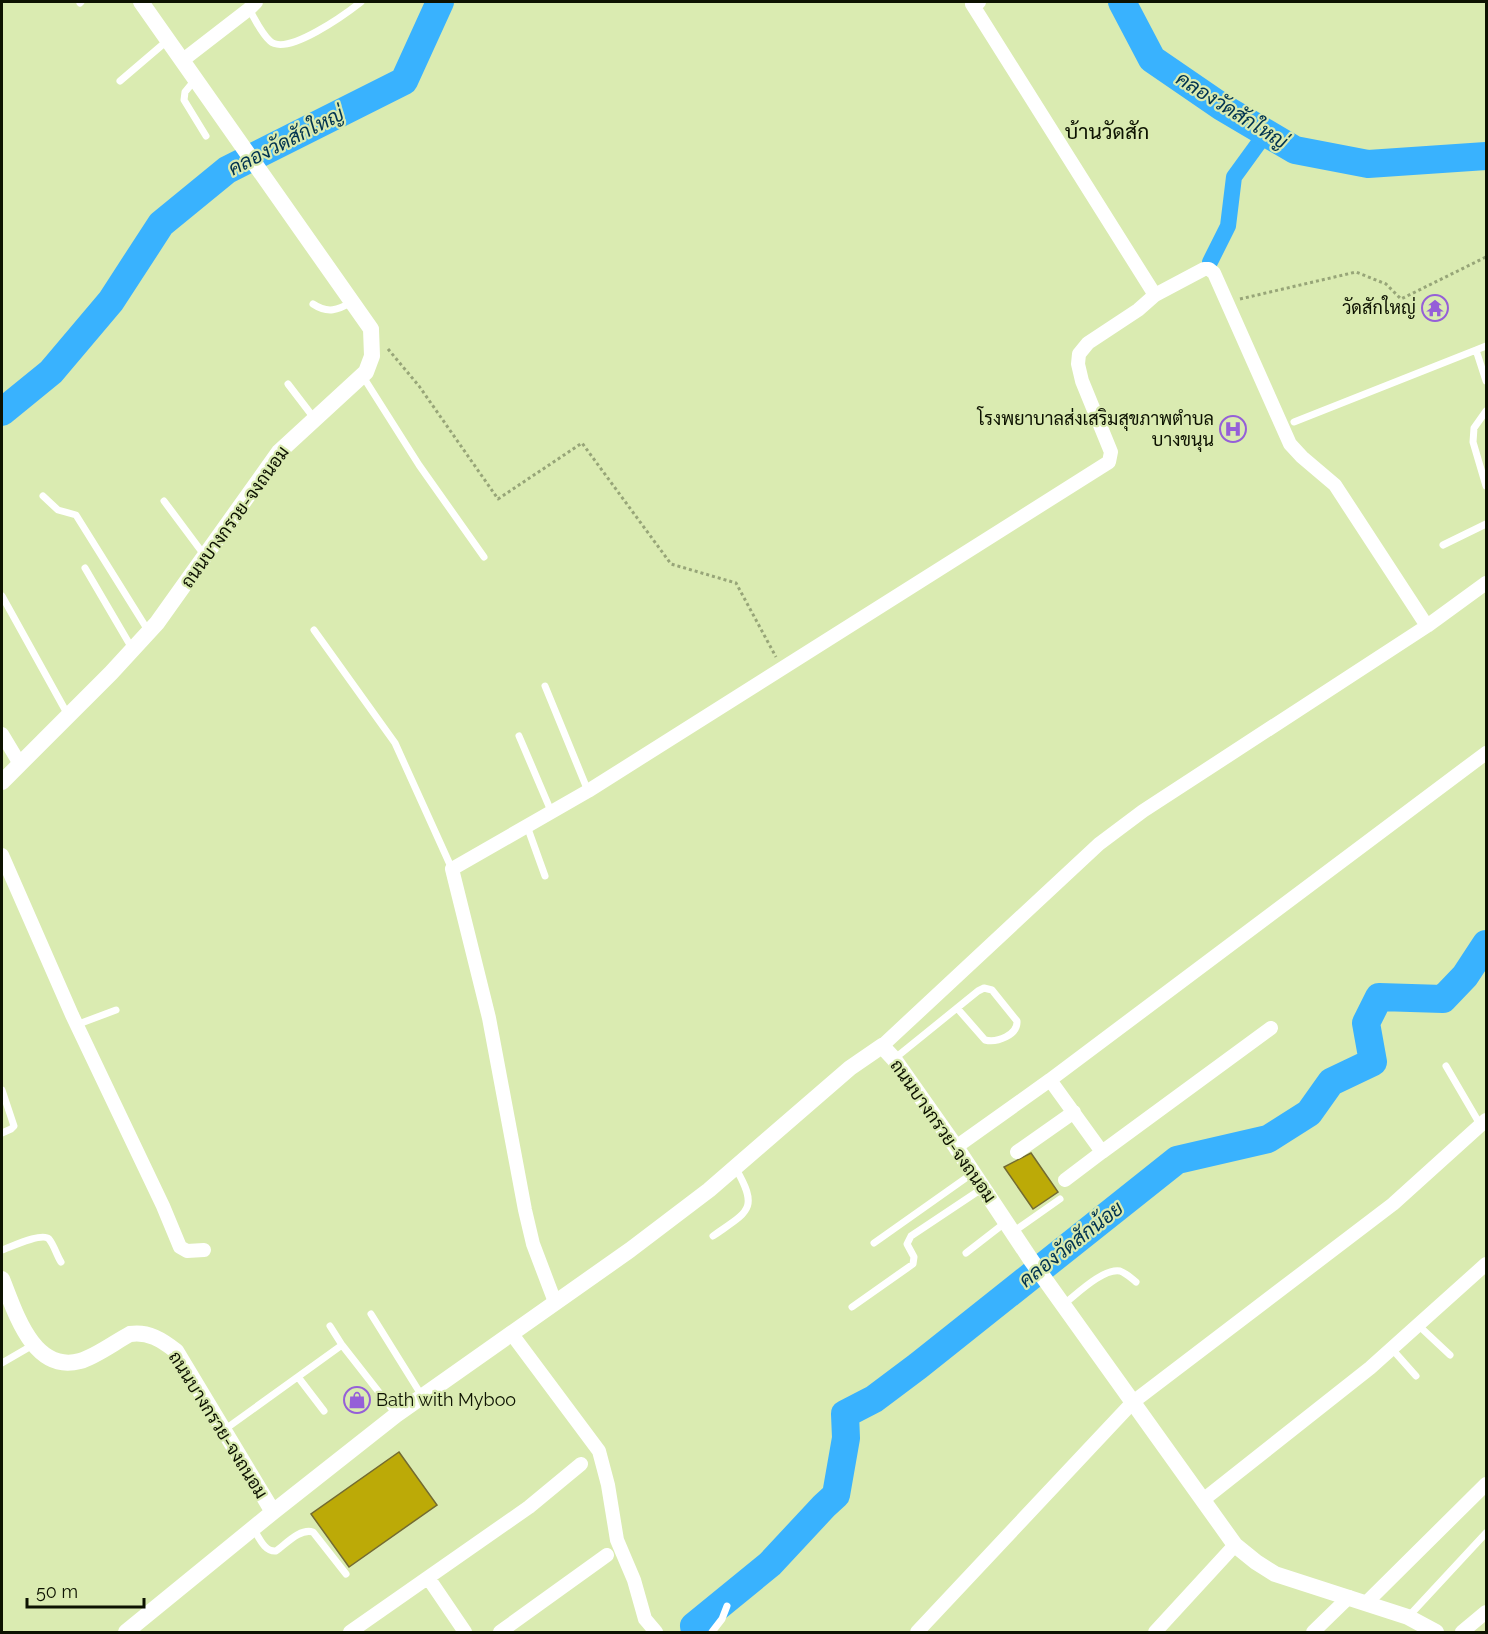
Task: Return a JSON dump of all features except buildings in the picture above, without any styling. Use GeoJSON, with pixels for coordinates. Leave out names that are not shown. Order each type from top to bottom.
{"type":"FeatureCollection","features":[{"type":"Feature","properties":{"kind":"street"},"geometry":{"type":"LineString","coordinates":[[141,2],[371,329]]}},
{"type":"Feature","properties":{"kind":"street"},"geometry":{"type":"LineString","coordinates":[[979,2],[972,4],[1155,295]]}},
{"type":"Feature","properties":{"kind":"street"},"geometry":{"type":"LineString","coordinates":[[183,60],[253,5]]}},
{"type":"Feature","properties":{"kind":"street"},"geometry":{"type":"LineString","coordinates":[[555,1302],[533,1244],[489,1017],[452,869],[588,791],[1108,462],[1111,452],[1082,381],[1078,364],[1079,354],[1088,343],[1138,310],[1155,295],[1204,269],[1209,269],[1214,273],[1290,444],[1335,485],[1426,626]]}},
{"type":"Feature","properties":{"kind":"street","name":"ถนนบางกรวย-จงถนอม"},"geometry":{"type":"LineString","coordinates":[[2,782],[149,632],[176,598],[266,467],[314,418],[362,375],[370,365],[372,356],[371,329]]}},
{"type":"Feature","properties":{"kind":"street"},"geometry":{"type":"LineString","coordinates":[[882,1046],[1100,844],[1143,811],[1486,586]]}},
{"type":"Feature","properties":{"kind":"street"},"geometry":{"type":"LineString","coordinates":[[2,734],[20,764]]}},
{"type":"Feature","properties":{"kind":"street"},"geometry":{"type":"LineString","coordinates":[[956,1147],[1050,1080],[1486,753]]}},
{"type":"Feature","properties":{"kind":"street"},"geometry":{"type":"LineString","coordinates":[[2,855],[76,1024],[171,1224],[180,1248],[187,1251],[204,1250]]}},
{"type":"Feature","properties":{"kind":"street"},"geometry":{"type":"LineString","coordinates":[[1065,1180],[1271,1028]]}},
{"type":"Feature","properties":{"kind":"street","name":"ถนนบางกรวย-จงถนอม"},"geometry":{"type":"LineString","coordinates":[[126,1632],[396,1415],[630,1250],[736,1169],[850,1068],[882,1046],[894,1059],[1031,1260],[1235,1545],[1275,1574],[1408,1617],[1436,1632]]}},
{"type":"Feature","properties":{"kind":"street"},"geometry":{"type":"LineString","coordinates":[[1050,1080],[1102,1152]]}},
{"type":"Feature","properties":{"kind":"street"},"geometry":{"type":"LineString","coordinates":[[1017,1152],[1074,1112]]}},
{"type":"Feature","properties":{"kind":"street"},"geometry":{"type":"LineString","coordinates":[[917,1632],[1133,1402],[1394,1203],[1484,1123]]}},
{"type":"Feature","properties":{"kind":"street"},"geometry":{"type":"LineString","coordinates":[[1203,1500],[1370,1368],[1486,1264]]}},
{"type":"Feature","properties":{"kind":"street"},"geometry":{"type":"LineString","coordinates":[[2,1278],[6,1301],[33,1345]]}},
{"type":"Feature","properties":{"kind":"street","name":"ถนนบางกรวย-จงถนอม"},"geometry":{"type":"LineString","coordinates":[[33,1345],[45,1356],[67,1362],[81,1361],[129,1334],[138,1332],[161,1339],[176,1351],[273,1512]]}},
{"type":"Feature","properties":{"kind":"street"},"geometry":{"type":"LineString","coordinates":[[512,1333],[599,1450],[608,1485],[617,1540],[634,1580],[645,1619],[656,1632]]}},
{"type":"Feature","properties":{"kind":"street"},"geometry":{"type":"LineString","coordinates":[[350,1632],[529,1508],[581,1464]]}},
{"type":"Feature","properties":{"kind":"street"},"geometry":{"type":"LineString","coordinates":[[1366,1603],[1486,1484]]}},
{"type":"Feature","properties":{"kind":"street"},"geometry":{"type":"LineString","coordinates":[[1155,1632],[1235,1545]]}},
{"type":"Feature","properties":{"kind":"street"},"geometry":{"type":"LineString","coordinates":[[500,1632],[607,1555]]}},
{"type":"Feature","properties":{"kind":"street"},"geometry":{"type":"LineString","coordinates":[[429,1579],[465,1632]]}},
{"type":"Feature","properties":{"kind":"street"},"geometry":{"type":"LineString","coordinates":[[1313,1632],[1349,1597]]}},
{"type":"Feature","properties":{"kind":"street"},"geometry":{"type":"LineString","coordinates":[[1462,1632],[1486,1612]]}},
{"type":"Feature","properties":{"kind":"lane"},"geometry":{"type":"LineString","coordinates":[[253,5],[270,41],[281,45],[300,39],[332,23],[361,2]]}},
{"type":"Feature","properties":{"kind":"lane"},"geometry":{"type":"LineString","coordinates":[[120,81],[168,40]]}},
{"type":"Feature","properties":{"kind":"lane"},"geometry":{"type":"LineString","coordinates":[[196,79],[185,92],[184,100],[206,136]]}},
{"type":"Feature","properties":{"kind":"lane"},"geometry":{"type":"LineString","coordinates":[[313,304],[319,308],[334,311],[352,302]]}},
{"type":"Feature","properties":{"kind":"lane"},"geometry":{"type":"LineString","coordinates":[[1294,422],[1486,346]]}},
{"type":"Feature","properties":{"kind":"lane"},"geometry":{"type":"LineString","coordinates":[[1476,350],[1486,381]]}},
{"type":"Feature","properties":{"kind":"lane"},"geometry":{"type":"LineString","coordinates":[[362,375],[419,465],[484,557]]}},
{"type":"Feature","properties":{"kind":"lane"},"geometry":{"type":"LineString","coordinates":[[288,384],[314,418]]}},
{"type":"Feature","properties":{"kind":"lane"},"geometry":{"type":"LineString","coordinates":[[1486,411],[1474,428],[1473,442],[1483,467],[1486,486]]}},
{"type":"Feature","properties":{"kind":"lane"},"geometry":{"type":"LineString","coordinates":[[43,496],[58,510],[76,515],[149,632]]}},
{"type":"Feature","properties":{"kind":"lane"},"geometry":{"type":"LineString","coordinates":[[164,501],[205,556]]}},
{"type":"Feature","properties":{"kind":"lane"},"geometry":{"type":"LineString","coordinates":[[1443,545],[1486,524]]}},
{"type":"Feature","properties":{"kind":"lane"},"geometry":{"type":"LineString","coordinates":[[85,568],[133,650]]}},
{"type":"Feature","properties":{"kind":"lane"},"geometry":{"type":"LineString","coordinates":[[2,596],[68,715]]}},
{"type":"Feature","properties":{"kind":"lane"},"geometry":{"type":"LineString","coordinates":[[314,630],[395,743],[452,869]]}},
{"type":"Feature","properties":{"kind":"lane"},"geometry":{"type":"LineString","coordinates":[[545,686],[588,791]]}},
{"type":"Feature","properties":{"kind":"lane"},"geometry":{"type":"LineString","coordinates":[[519,736],[551,811]]}},
{"type":"Feature","properties":{"kind":"lane"},"geometry":{"type":"LineString","coordinates":[[527,826],[545,876]]}},
{"type":"Feature","properties":{"kind":"lane"},"geometry":{"type":"LineString","coordinates":[[894,1059],[957,1008],[984,987],[992,990],[1017,1021],[1018,1026],[1015,1031],[994,1042],[988,1041],[957,1008]]}},
{"type":"Feature","properties":{"kind":"lane"},"geometry":{"type":"LineString","coordinates":[[76,1024],[116,1010]]}},
{"type":"Feature","properties":{"kind":"lane"},"geometry":{"type":"LineString","coordinates":[[1446,1066],[1484,1123]]}},
{"type":"Feature","properties":{"kind":"lane"},"geometry":{"type":"LineString","coordinates":[[2,1090],[14,1126],[2,1133]]}},
{"type":"Feature","properties":{"kind":"lane"},"geometry":{"type":"LineString","coordinates":[[713,1236],[740,1217],[748,1207],[746,1186],[736,1169]]}},
{"type":"Feature","properties":{"kind":"lane"},"geometry":{"type":"LineString","coordinates":[[874,1243],[973,1173]]}},
{"type":"Feature","properties":{"kind":"lane"},"geometry":{"type":"LineString","coordinates":[[852,1308],[913,1264],[914,1257],[907,1244],[911,1236],[983,1188]]}},
{"type":"Feature","properties":{"kind":"lane"},"geometry":{"type":"LineString","coordinates":[[966,1253],[1060,1199]]}},
{"type":"Feature","properties":{"kind":"lane"},"geometry":{"type":"LineString","coordinates":[[2,1250],[45,1237],[50,1240],[60,1262]]}},
{"type":"Feature","properties":{"kind":"lane"},"geometry":{"type":"LineString","coordinates":[[1064,1304],[1103,1274],[1120,1271],[1136,1282]]}},
{"type":"Feature","properties":{"kind":"lane"},"geometry":{"type":"LineString","coordinates":[[371,1314],[422,1396]]}},
{"type":"Feature","properties":{"kind":"lane"},"geometry":{"type":"LineString","coordinates":[[1418,1325],[1450,1355]]}},
{"type":"Feature","properties":{"kind":"lane"},"geometry":{"type":"LineString","coordinates":[[330,1326],[396,1415]]}},
{"type":"Feature","properties":{"kind":"lane"},"geometry":{"type":"LineString","coordinates":[[2,1363],[33,1345]]}},
{"type":"Feature","properties":{"kind":"lane"},"geometry":{"type":"LineString","coordinates":[[224,1430],[342,1345]]}},
{"type":"Feature","properties":{"kind":"lane"},"geometry":{"type":"LineString","coordinates":[[1392,1349],[1416,1376]]}},
{"type":"Feature","properties":{"kind":"lane"},"geometry":{"type":"LineString","coordinates":[[298,1377],[324,1411]]}},
{"type":"Feature","properties":{"kind":"lane"},"geometry":{"type":"LineString","coordinates":[[253,1528],[267,1550],[271,1552],[276,1551],[302,1532],[308,1530],[313,1532],[346,1574]]}},
{"type":"Feature","properties":{"kind":"lane"},"geometry":{"type":"LineString","coordinates":[[1408,1617],[1486,1533]]}},
{"type":"Feature","properties":{"kind":"lane"},"geometry":{"type":"LineString","coordinates":[[712,1632],[722,1619],[727,1606]]}},
{"type":"Feature","properties":{"kind":"path"},"geometry":{"type":"LineString","coordinates":[[1228,304],[1239,299],[1356,272],[1386,284],[1401,299],[1486,257]]}},
{"type":"Feature","properties":{"kind":"path"},"geometry":{"type":"LineString","coordinates":[[371,329],[419,386],[498,499],[582,442],[671,564],[736,583],[782,669]]}},
{"type":"Feature","properties":{"kind":"waterway","name":"คลองวัดสักใหญ่"},"geometry":{"type":"LineString","coordinates":[[2,412],[51,372],[111,301],[161,224],[227,170],[404,81],[440,2]]}},
{"type":"Feature","properties":{"kind":"waterway","name":"คลองวัดสักใหญ่"},"geometry":{"type":"LineString","coordinates":[[1122,2],[1152,59],[1222,107],[1295,150],[1368,164],[1486,156]]}},
{"type":"Feature","properties":{"kind":"waterway"},"geometry":{"type":"LineString","coordinates":[[1210,262],[1228,226],[1234,177],[1266,133]]}},
{"type":"Feature","properties":{"kind":"waterway","name":"คลองวัดสักน้อย"},"geometry":{"type":"LineString","coordinates":[[695,1632],[694,1626],[770,1564],[836,1495],[846,1438],[845,1414],[874,1399],[918,1366],[1177,1160],[1268,1139],[1309,1113],[1331,1082],[1373,1062],[1366,1023],[1379,997],[1443,999],[1465,976],[1486,944]]}},
{"type":"Feature","properties":{"kind":"place","name":"วัดสักใหญ่"},"geometry":{"type":"Point","coordinates":[1435,308]}},
{"type":"Feature","properties":{"kind":"place","name":"โรงพยาบาลส่งเสริมสุขภาพตำบล บางขนุน"},"geometry":{"type":"Point","coordinates":[1233,429]}},
{"type":"Feature","properties":{"kind":"place","name":"Bath with Myboo"},"geometry":{"type":"Point","coordinates":[357,1400]}},
{"type":"Feature","properties":{"kind":"district","name":"บ้านวัดสัก"},"geometry":{"type":"Point","coordinates":[1107,132]}}]}
